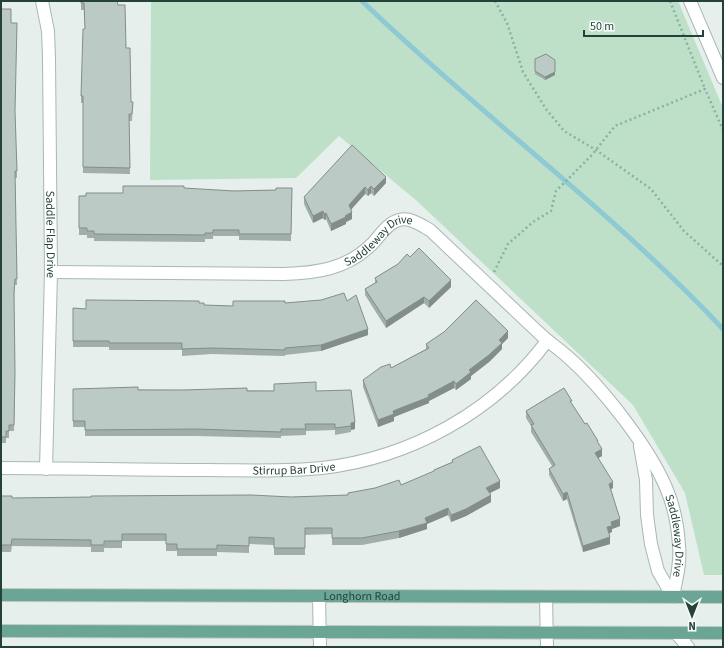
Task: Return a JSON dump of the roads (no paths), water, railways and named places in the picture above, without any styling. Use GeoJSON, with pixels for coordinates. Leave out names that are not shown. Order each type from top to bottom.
{"type":"FeatureCollection","features":[{"type":"Feature","properties":{"kind":"main road","name":"Longhorn Road"},"geometry":{"type":"LineString","coordinates":[[1,595],[319,597],[723,596]]}},
{"type":"Feature","properties":{"kind":"main road"},"geometry":{"type":"LineString","coordinates":[[1,631],[723,633]]}},
{"type":"Feature","properties":{"kind":"street","name":"Saddle Flap Drive"},"geometry":{"type":"LineString","coordinates":[[42,1],[48,31],[50,58],[51,272],[46,469]]}},
{"type":"Feature","properties":{"kind":"street"},"geometry":{"type":"LineString","coordinates":[[690,1],[723,78]]}},
{"type":"Feature","properties":{"kind":"street","name":"Saddleway Drive"},"geometry":{"type":"LineString","coordinates":[[51,272],[314,273],[336,267],[356,256],[372,245],[386,228],[399,220],[414,221],[430,230],[547,341],[568,357],[597,387],[621,416],[656,466],[667,490],[676,520],[679,547],[678,573],[673,597]]}},
{"type":"Feature","properties":{"kind":"street","name":"Stirrup Bar Drive"},"geometry":{"type":"LineString","coordinates":[[1,468],[280,470],[323,468],[392,452],[423,441],[482,406],[507,386],[530,364],[547,341]]}},
{"type":"Feature","properties":{"kind":"street","name":"Saddleway Drive"},"geometry":{"type":"LineString","coordinates":[[640,443],[646,480],[647,516],[651,544],[658,570],[673,597]]}},
{"type":"Feature","properties":{"kind":"street"},"geometry":{"type":"LineString","coordinates":[[319,597],[320,647]]}},
{"type":"Feature","properties":{"kind":"street"},"geometry":{"type":"LineString","coordinates":[[546,597],[547,647]]}},
{"type":"Feature","properties":{"kind":"street"},"geometry":{"type":"LineString","coordinates":[[676,633],[688,647]]}},
{"type":"Feature","properties":{"kind":"waterway"},"geometry":{"type":"LineString","coordinates":[[362,1],[452,83],[636,243],[723,329]]}}]}
